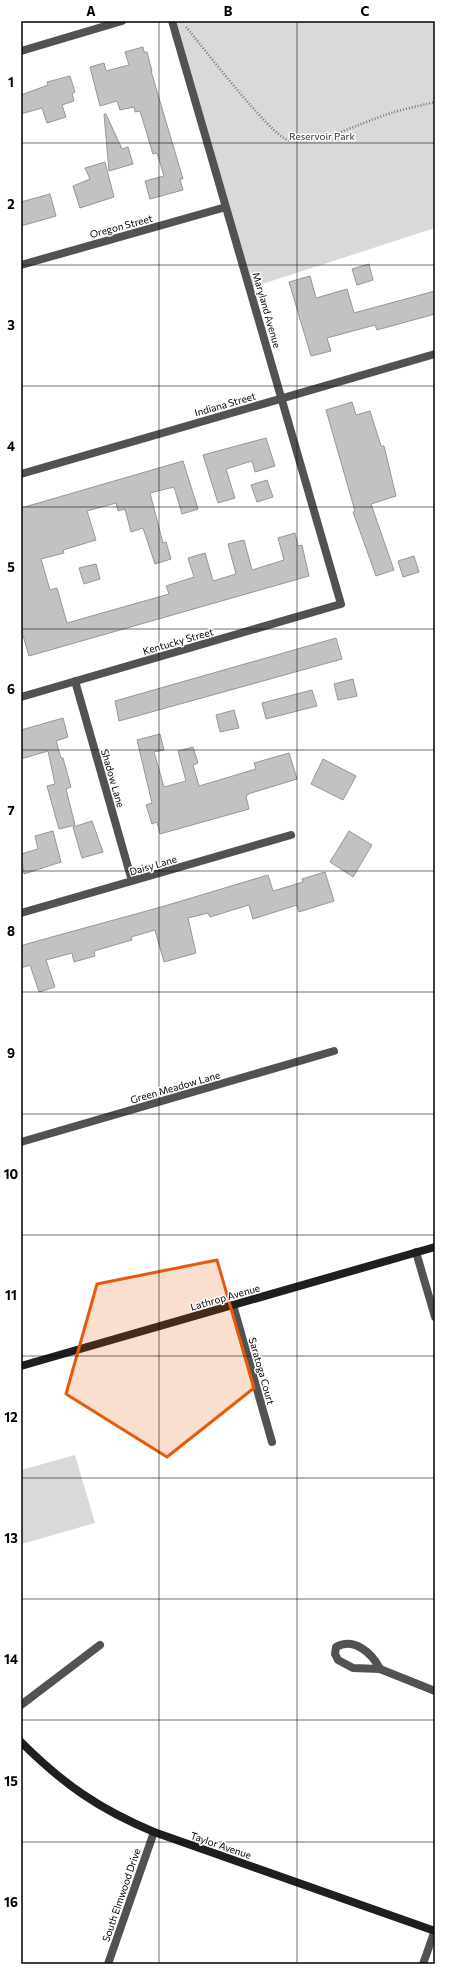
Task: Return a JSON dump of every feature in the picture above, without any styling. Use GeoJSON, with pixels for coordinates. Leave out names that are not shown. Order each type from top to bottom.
{"type":"FeatureCollection","features":[{"type":"Feature","properties":{"kind":"street"},"geometry":{"type":"LineString","coordinates":[[21,51],[122,21]]}},
{"type":"Feature","properties":{"kind":"street","name":"Maryland Avenue"},"geometry":{"type":"LineString","coordinates":[[172,21],[341,604]]}},
{"type":"Feature","properties":{"kind":"street","name":"Oregon Street"},"geometry":{"type":"LineString","coordinates":[[21,265],[226,207]]}},
{"type":"Feature","properties":{"kind":"street","name":"Indiana Street"},"geometry":{"type":"LineString","coordinates":[[21,474],[435,354]]}},
{"type":"Feature","properties":{"kind":"street","name":"Kentucky Street"},"geometry":{"type":"LineString","coordinates":[[21,697],[341,604]]}},
{"type":"Feature","properties":{"kind":"street","name":"Shadow Lane"},"geometry":{"type":"LineString","coordinates":[[75,681],[132,881]]}},
{"type":"Feature","properties":{"kind":"street","name":"Daisy Lane"},"geometry":{"type":"LineString","coordinates":[[21,913],[291,835]]}},
{"type":"Feature","properties":{"kind":"street","name":"Green Meadow Lane"},"geometry":{"type":"LineString","coordinates":[[21,1142],[334,1051]]}},
{"type":"Feature","properties":{"kind":"street","name":"Lathrop Avenue"},"geometry":{"type":"LineString","coordinates":[[21,1366],[435,1247]]}},
{"type":"Feature","properties":{"kind":"street"},"geometry":{"type":"LineString","coordinates":[[416,1252],[435,1318]]}},
{"type":"Feature","properties":{"kind":"street","name":"Saratoga Court"},"geometry":{"type":"LineString","coordinates":[[233,1305],[272,1442]]}},
{"type":"Feature","properties":{"kind":"street"},"geometry":{"type":"LineString","coordinates":[[380,1669],[373,1657],[357,1646],[342,1643],[336,1647],[335,1654],[338,1660],[348,1666],[364,1670],[380,1669],[435,1690]]}},
{"type":"Feature","properties":{"kind":"street"},"geometry":{"type":"LineString","coordinates":[[21,1705],[100,1645]]}},
{"type":"Feature","properties":{"kind":"street","name":"Taylor Avenue"},"geometry":{"type":"LineString","coordinates":[[21,1742],[71,1787],[95,1804],[124,1819],[154,1832],[435,1931]]}},
{"type":"Feature","properties":{"kind":"street","name":"South Elmwood Drive"},"geometry":{"type":"LineString","coordinates":[[108,1964],[154,1832]]}},
{"type":"Feature","properties":{"kind":"street"},"geometry":{"type":"LineString","coordinates":[[423,1964],[435,1931]]}},
{"type":"Feature","properties":{"kind":"path"},"geometry":{"type":"LineString","coordinates":[[185,27],[265,122],[287,140],[309,140],[329,135],[389,113],[435,102]]}},
{"type":"Feature","properties":{"kind":"highlighted area"},"geometry":{"type":"Polygon","coordinates":[[[217,1260],[254,1388],[167,1457],[66,1394],[97,1284],[217,1260]]]}},
{"type":"Feature","properties":{"kind":"green space","name":"Reservoir Park"},"geometry":{"type":"Polygon","coordinates":[[[172,21],[435,21],[435,228],[250,288],[172,21]]]}},
{"type":"Feature","properties":{"kind":"green space"},"geometry":{"type":"Polygon","coordinates":[[[75,1455],[95,1523],[22,1544],[21,1470],[75,1455]]]}},
{"type":"Feature","properties":{"kind":"building"},"geometry":{"type":"Polygon","coordinates":[[[143,47],[144,52],[147,52],[151,71],[183,179],[180,179],[183,190],[150,199],[145,181],[164,176],[157,153],[153,154],[140,111],[135,112],[134,107],[120,110],[117,101],[100,106],[90,67],[104,63],[106,71],[129,65],[125,52],[143,47]]]}},
{"type":"Feature","properties":{"kind":"building"},"geometry":{"type":"Polygon","coordinates":[[[70,76],[75,92],[72,94],[74,101],[62,105],[66,117],[47,123],[42,108],[21,114],[21,95],[48,85],[47,82],[70,76]]]}},
{"type":"Feature","properties":{"kind":"building"},"geometry":{"type":"Polygon","coordinates":[[[104,114],[106,114],[122,149],[128,147],[133,164],[109,171],[104,114]]]}},
{"type":"Feature","properties":{"kind":"building"},"geometry":{"type":"Polygon","coordinates":[[[105,162],[114,197],[80,208],[73,186],[90,179],[85,168],[105,162]]]}},
{"type":"Feature","properties":{"kind":"building"},"geometry":{"type":"Polygon","coordinates":[[[50,194],[56,216],[21,226],[21,202],[50,194]]]}},
{"type":"Feature","properties":{"kind":"building"},"geometry":{"type":"Polygon","coordinates":[[[369,264],[373,280],[357,285],[352,269],[369,264]]]}},
{"type":"Feature","properties":{"kind":"building"},"geometry":{"type":"Polygon","coordinates":[[[310,276],[316,298],[347,289],[354,313],[435,291],[435,314],[377,330],[375,325],[327,338],[331,351],[311,356],[289,282],[310,276]]]}},
{"type":"Feature","properties":{"kind":"building"},"geometry":{"type":"Polygon","coordinates":[[[352,402],[356,415],[370,411],[381,446],[384,446],[396,496],[371,504],[394,570],[376,576],[353,512],[355,511],[326,410],[352,402]]]}},
{"type":"Feature","properties":{"kind":"building"},"geometry":{"type":"Polygon","coordinates":[[[266,438],[275,466],[255,472],[252,461],[226,469],[235,498],[218,503],[203,455],[266,438]]]}},
{"type":"Feature","properties":{"kind":"building"},"geometry":{"type":"Polygon","coordinates":[[[183,461],[198,509],[182,514],[174,487],[150,493],[163,543],[166,542],[171,559],[155,564],[143,528],[131,532],[125,509],[118,511],[116,503],[87,511],[96,540],[63,550],[64,553],[41,559],[50,590],[57,588],[67,623],[169,594],[166,586],[194,577],[188,558],[205,553],[213,581],[236,574],[228,544],[244,540],[252,570],[284,560],[278,538],[295,533],[298,546],[302,545],[309,576],[29,656],[21,629],[21,508],[183,461]]]}},
{"type":"Feature","properties":{"kind":"building"},"geometry":{"type":"Polygon","coordinates":[[[267,480],[273,497],[257,502],[251,485],[267,480]]]}},
{"type":"Feature","properties":{"kind":"building"},"geometry":{"type":"Polygon","coordinates":[[[414,556],[419,572],[403,577],[398,561],[414,556]]]}},
{"type":"Feature","properties":{"kind":"building"},"geometry":{"type":"Polygon","coordinates":[[[96,564],[100,579],[84,584],[79,568],[96,564]]]}},
{"type":"Feature","properties":{"kind":"building"},"geometry":{"type":"Polygon","coordinates":[[[336,638],[342,659],[119,721],[115,701],[336,638]]]}},
{"type":"Feature","properties":{"kind":"building"},"geometry":{"type":"Polygon","coordinates":[[[353,679],[357,696],[338,700],[334,684],[353,679]]]}},
{"type":"Feature","properties":{"kind":"building"},"geometry":{"type":"Polygon","coordinates":[[[312,690],[317,706],[266,719],[262,703],[312,690]]]}},
{"type":"Feature","properties":{"kind":"building"},"geometry":{"type":"Polygon","coordinates":[[[234,710],[239,728],[220,732],[216,715],[234,710]]]}},
{"type":"Feature","properties":{"kind":"building"},"geometry":{"type":"Polygon","coordinates":[[[63,718],[68,737],[56,741],[61,758],[63,758],[71,787],[66,789],[75,825],[59,829],[47,786],[55,784],[48,751],[21,759],[21,730],[63,718]]]}},
{"type":"Feature","properties":{"kind":"building"},"geometry":{"type":"Polygon","coordinates":[[[160,734],[164,750],[154,752],[164,787],[186,781],[178,751],[193,747],[198,763],[193,765],[199,786],[256,769],[254,763],[289,753],[297,779],[248,794],[246,796],[249,809],[160,834],[157,822],[152,824],[146,805],[152,803],[137,740],[160,734]]]}},
{"type":"Feature","properties":{"kind":"building"},"geometry":{"type":"Polygon","coordinates":[[[323,759],[356,776],[343,800],[311,784],[323,759]]]}},
{"type":"Feature","properties":{"kind":"building"},"geometry":{"type":"Polygon","coordinates":[[[92,821],[103,852],[82,858],[73,827],[92,821]]]}},
{"type":"Feature","properties":{"kind":"building"},"geometry":{"type":"Polygon","coordinates":[[[53,831],[61,862],[24,874],[21,854],[38,849],[35,836],[53,831]]]}},
{"type":"Feature","properties":{"kind":"building"},"geometry":{"type":"Polygon","coordinates":[[[349,831],[372,845],[353,877],[330,862],[349,831]]]}},
{"type":"Feature","properties":{"kind":"building"},"geometry":{"type":"Polygon","coordinates":[[[325,872],[334,901],[299,912],[297,905],[253,919],[249,905],[210,917],[208,913],[188,918],[196,953],[164,962],[155,930],[131,937],[132,940],[94,951],[95,956],[74,962],[72,953],[46,960],[55,987],[39,992],[30,965],[21,968],[21,946],[30,943],[161,907],[268,875],[273,891],[303,882],[302,879],[325,872]]]}}]}
